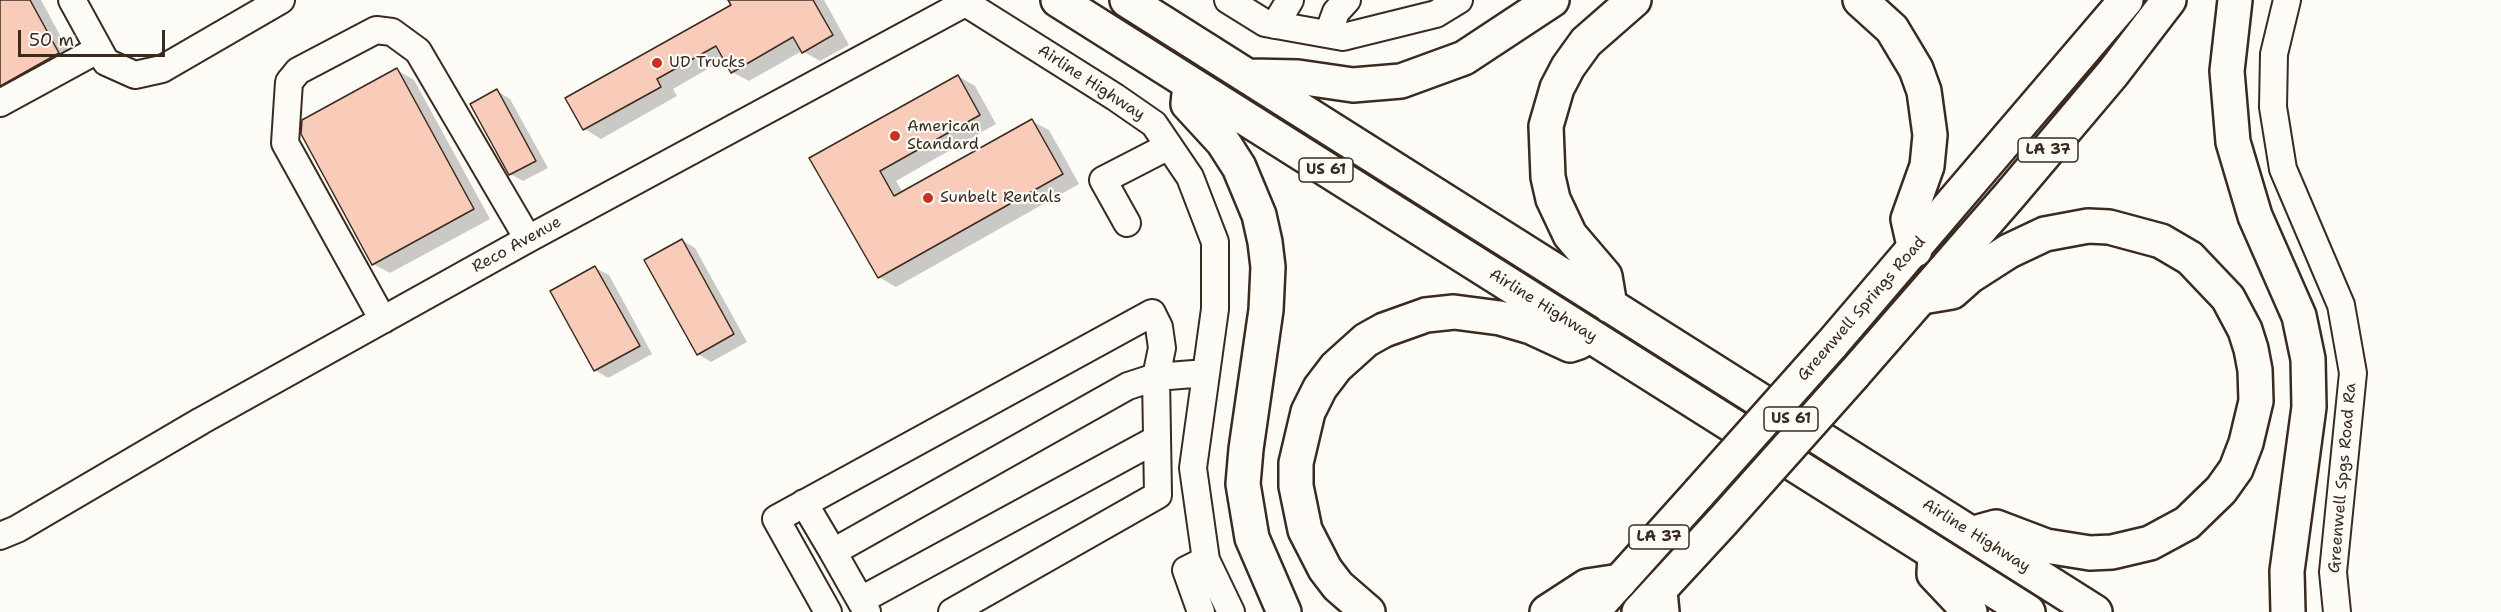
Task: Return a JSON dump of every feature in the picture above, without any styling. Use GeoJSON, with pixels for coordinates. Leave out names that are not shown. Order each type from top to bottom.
{"type":"FeatureCollection","features":[{"type":"Feature","properties":{"kind":"main road","name":"Airline Highway"},"geometry":{"type":"LineString","coordinates":[[1058,0],[2028,612]]}},
{"type":"Feature","properties":{"kind":"main road","name":"Airline Highway"},"geometry":{"type":"LineString","coordinates":[[1127,0],[2095,612]]}},
{"type":"Feature","properties":{"kind":"main road"},"geometry":{"type":"LineString","coordinates":[[1249,76],[1298,77],[1353,85],[1401,81],[1464,58],[1552,0]]}},
{"type":"Feature","properties":{"kind":"main road"},"geometry":{"type":"LineString","coordinates":[[1610,306],[1605,276],[1570,235],[1553,199],[1548,177],[1546,126],[1557,88],[1568,67],[1586,42],[1634,0]]}},
{"type":"Feature","properties":{"kind":"main road"},"geometry":{"type":"LineString","coordinates":[[1860,0],[1892,29],[1916,69],[1924,92],[1930,135],[1927,166],[1908,219],[1915,250]]}},
{"type":"Feature","properties":{"kind":"main road","name":"Greenwell Springs Road"},"geometry":{"type":"LineString","coordinates":[[1592,612],[1915,250],[2126,0]]}},
{"type":"Feature","properties":{"kind":"main road","name":"LA 37"},"geometry":{"type":"LineString","coordinates":[[1654,605],[1722,522],[1922,297],[2113,73],[2169,0]]}},
{"type":"Feature","properties":{"kind":"main road"},"geometry":{"type":"LineString","coordinates":[[2235,0],[2228,71],[2233,142],[2254,216],[2299,316],[2308,359],[2309,407],[2287,571],[2288,612]]}},
{"type":"Feature","properties":{"kind":"main road"},"geometry":{"type":"LineString","coordinates":[[1190,84],[1188,104],[1223,142],[1239,167],[1259,215],[1265,242],[1268,267],[1267,300],[1243,484],[1252,538],[1284,612]]}},
{"type":"Feature","properties":{"kind":"main road"},"geometry":{"type":"LineString","coordinates":[[1922,297],[1952,292],[1970,276],[2001,256],[2045,234],[2088,226],[2130,231],[2175,248],[2190,258],[2216,284],[2237,313],[2245,330],[2255,370],[2253,419],[2235,469],[2207,506],[2169,534],[2131,549],[2090,553],[2046,546],[1996,528],[1972,533]]}},
{"type":"Feature","properties":{"kind":"main road"},"geometry":{"type":"LineString","coordinates":[[1368,612],[1338,586],[1324,569],[1305,530],[1296,486],[1298,447],[1308,412],[1320,388],[1336,367],[1366,340],[1384,330],[1406,321],[1436,314],[1454,312],[1500,318],[1531,327],[1570,345],[1594,338]]}},
{"type":"Feature","properties":{"kind":"main road"},"geometry":{"type":"LineString","coordinates":[[1935,554],[1934,574],[1970,612]]}},
{"type":"Feature","properties":{"kind":"main road"},"geometry":{"type":"LineString","coordinates":[[1547,612],[1587,586],[1620,581]]}},
{"type":"Feature","properties":{"kind":"street"},"geometry":{"type":"LineString","coordinates":[[72,0],[106,62],[135,75],[162,69],[281,0]]}},
{"type":"Feature","properties":{"kind":"street"},"geometry":{"type":"LineString","coordinates":[[1228,0],[1265,23],[1343,37],[1436,14],[1459,0]]}},
{"type":"Feature","properties":{"kind":"street"},"geometry":{"type":"LineString","coordinates":[[1275,25],[1290,0]]}},
{"type":"Feature","properties":{"kind":"street"},"geometry":{"type":"LineString","coordinates":[[1328,34],[1336,12],[1347,0]]}},
{"type":"Feature","properties":{"kind":"street","name":"Greenwell Spgs Road Ra"},"geometry":{"type":"LineString","coordinates":[[2287,0],[2274,65],[2273,107],[2283,169],[2341,305],[2353,373],[2333,572],[2337,612]]}},
{"type":"Feature","properties":{"kind":"street","name":"Airline Highway"},"geometry":{"type":"LineString","coordinates":[[963,1],[1154,124],[1190,177],[1215,242],[1215,309],[1193,468],[1206,560],[1231,612]]}},
{"type":"Feature","properties":{"kind":"street","name":"Reco Avenue"},"geometry":{"type":"LineString","coordinates":[[0,536],[17,529],[72,495],[382,320],[963,1]]}},
{"type":"Feature","properties":{"kind":"street"},"geometry":{"type":"LineString","coordinates":[[382,320],[285,143],[289,82],[298,71],[376,30],[392,32],[418,51],[528,239]]}},
{"type":"Feature","properties":{"kind":"street"},"geometry":{"type":"LineString","coordinates":[[0,103],[99,49]]}},
{"type":"Feature","properties":{"kind":"street"},"geometry":{"type":"LineString","coordinates":[[1127,223],[1103,180],[1168,146]]}},
{"type":"Feature","properties":{"kind":"street"},"geometry":{"type":"LineString","coordinates":[[828,612],[776,519],[1152,313],[1159,327],[1162,348],[1156,377],[1158,495],[952,612]]}},
{"type":"Feature","properties":{"kind":"street"},"geometry":{"type":"LineString","coordinates":[[833,552],[1128,386],[1156,377],[1206,373]]}},
{"type":"Feature","properties":{"kind":"street"},"geometry":{"type":"LineString","coordinates":[[804,503],[864,606],[1158,439]]}},
{"type":"Feature","properties":{"kind":"street"},"geometry":{"type":"LineString","coordinates":[[1201,612],[1186,570],[1206,560]]}},
{"type":"Feature","properties":{"kind":"building"},"geometry":{"type":"Polygon","coordinates":[[[0,0],[30,0],[59,53],[0,86],[0,0]]]}},
{"type":"Feature","properties":{"kind":"building","name":"UD Trucks"},"geometry":{"type":"Polygon","coordinates":[[[728,0],[813,0],[833,35],[802,53],[793,37],[731,73],[716,46],[657,79],[661,87],[583,130],[565,98],[731,5],[728,0]]]}},
{"type":"Feature","properties":{"kind":"building"},"geometry":{"type":"Polygon","coordinates":[[[397,68],[474,209],[372,265],[301,134],[302,120],[397,68]]]}},
{"type":"Feature","properties":{"kind":"building","name":"Sunbelt Rentals"},"geometry":{"type":"Polygon","coordinates":[[[958,75],[980,115],[880,171],[894,196],[1032,119],[1063,174],[878,278],[809,158],[958,75]]]}},
{"type":"Feature","properties":{"kind":"building"},"geometry":{"type":"Polygon","coordinates":[[[497,89],[536,161],[509,175],[470,104],[497,89]]]}},
{"type":"Feature","properties":{"kind":"building"},"geometry":{"type":"Polygon","coordinates":[[[682,239],[734,334],[697,355],[644,260],[682,239]]]}},
{"type":"Feature","properties":{"kind":"building"},"geometry":{"type":"Polygon","coordinates":[[[595,266],[640,346],[594,371],[550,291],[595,266]]]}},
{"type":"Feature","properties":{"kind":"place","name":"UD Trucks"},"geometry":{"type":"Point","coordinates":[657,63]}},
{"type":"Feature","properties":{"kind":"place","name":"American Standard"},"geometry":{"type":"Point","coordinates":[895,136]}},
{"type":"Feature","properties":{"kind":"place","name":"Sunbelt Rentals"},"geometry":{"type":"Point","coordinates":[928,198]}}]}
